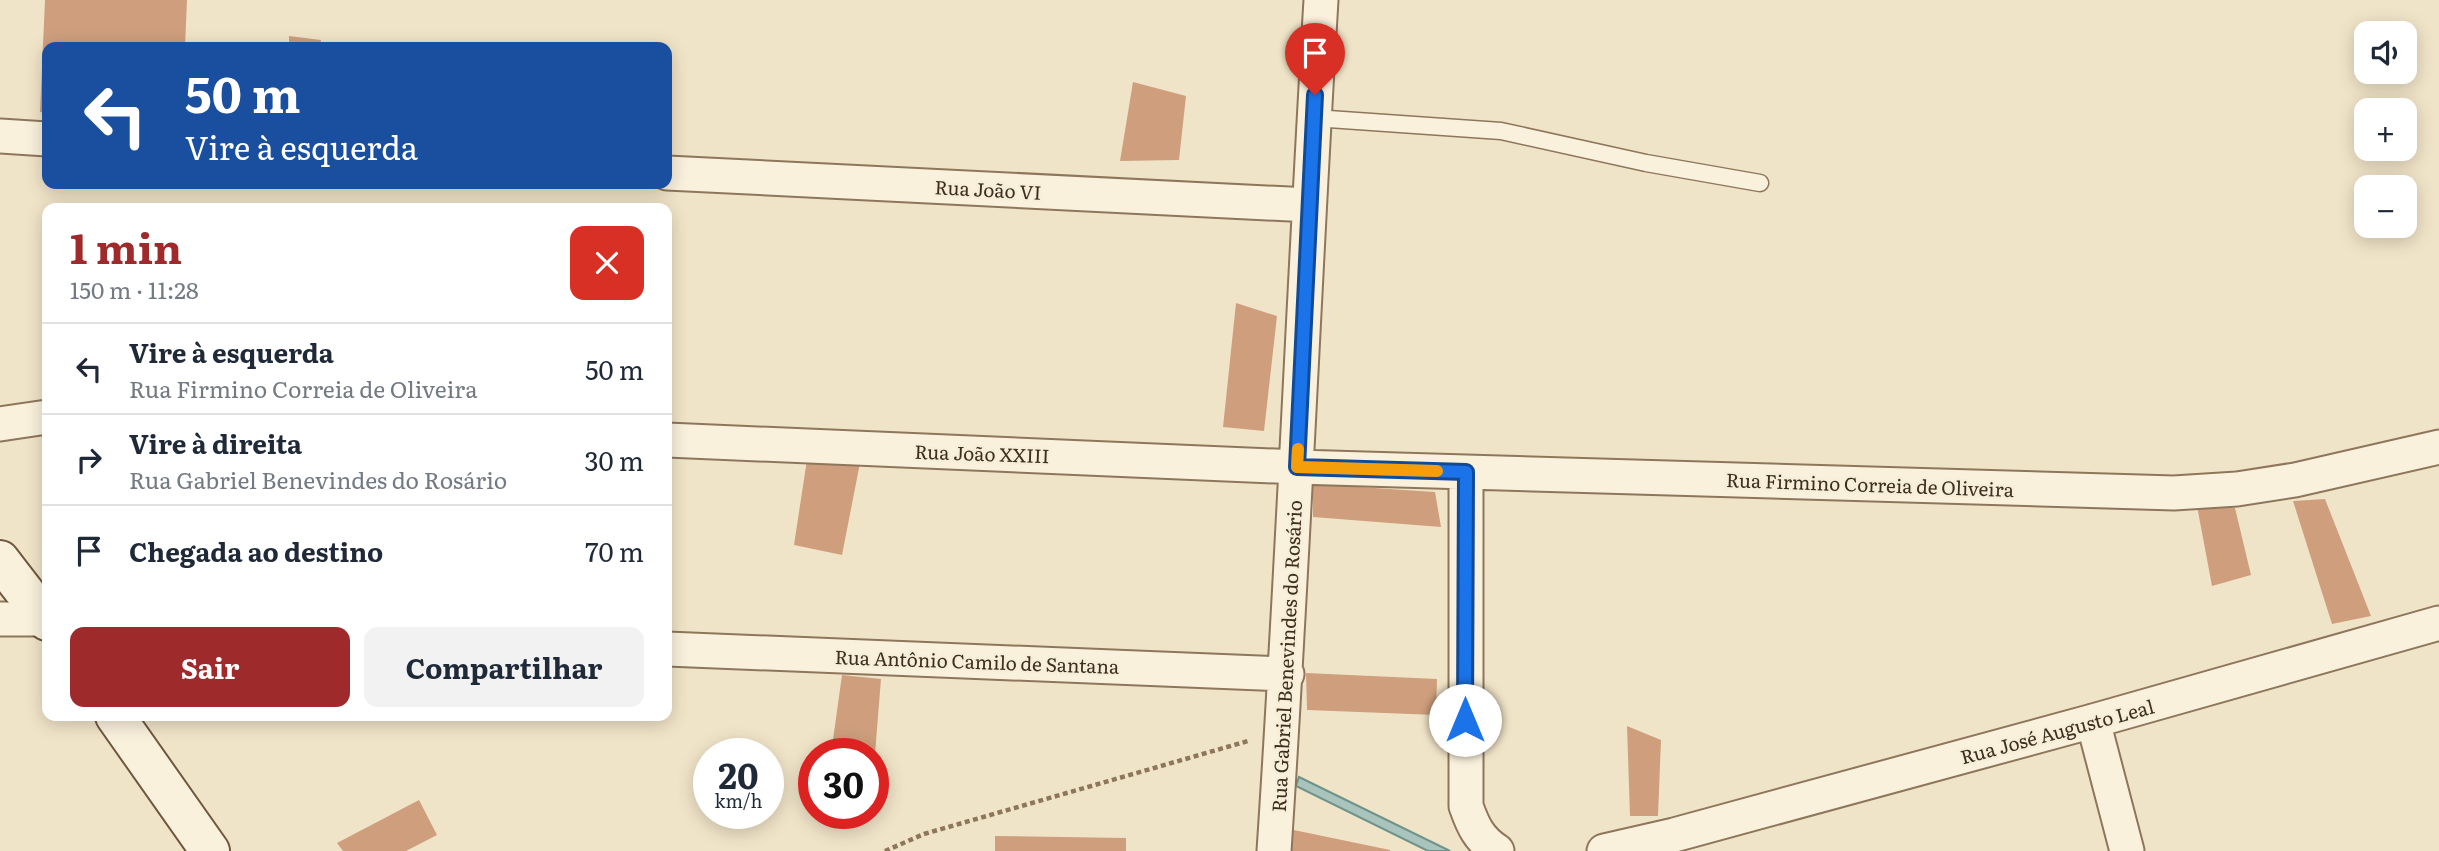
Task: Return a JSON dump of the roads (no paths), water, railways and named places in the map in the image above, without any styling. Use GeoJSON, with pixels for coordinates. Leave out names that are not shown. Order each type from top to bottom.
{"type":"FeatureCollection","features":[{"type":"Feature","properties":{"kind":"main road"},"geometry":{"type":"LineString","coordinates":[[0,560],[42,614]]}},
{"type":"Feature","properties":{"kind":"main road"},"geometry":{"type":"LineString","coordinates":[[119,721],[210,851]]}},
{"type":"Feature","properties":{"kind":"street","name":"Rua Gabriel Benevindes do Rosário"},"geometry":{"type":"LineString","coordinates":[[1274,851],[1287,674],[1321,0]]}},
{"type":"Feature","properties":{"kind":"street"},"geometry":{"type":"LineString","coordinates":[[0,136],[42,139]]}},
{"type":"Feature","properties":{"kind":"street","name":"Rua João VI"},"geometry":{"type":"LineString","coordinates":[[672,173],[1309,205]]}},
{"type":"Feature","properties":{"kind":"street"},"geometry":{"type":"LineString","coordinates":[[0,424],[42,418]]}},
{"type":"Feature","properties":{"kind":"street","name":"Rua João XXIII"},"geometry":{"type":"LineString","coordinates":[[672,440],[1297,467]]}},
{"type":"Feature","properties":{"kind":"street","name":"Rua Firmino Correia de Oliveira"},"geometry":{"type":"LineString","coordinates":[[1297,467],[2174,493],[2237,489],[2295,480],[2439,447]]}},
{"type":"Feature","properties":{"kind":"street"},"geometry":{"type":"LineString","coordinates":[[1466,472],[1466,806],[1474,829],[1497,851]]}},
{"type":"Feature","properties":{"kind":"street"},"geometry":{"type":"LineString","coordinates":[[0,619],[42,620]]}},
{"type":"Feature","properties":{"kind":"street","name":"Rua José Augusto Leal"},"geometry":{"type":"LineString","coordinates":[[1604,851],[1674,835],[2093,721],[2439,623]]}},
{"type":"Feature","properties":{"kind":"street","name":"Rua Antônio Camilo de Santana"},"geometry":{"type":"LineString","coordinates":[[672,649],[1287,674]]}},
{"type":"Feature","properties":{"kind":"street"},"geometry":{"type":"LineString","coordinates":[[2093,721],[2127,851]]}},
{"type":"Feature","properties":{"kind":"lane"},"geometry":{"type":"LineString","coordinates":[[1314,118],[1501,131],[1646,163],[1760,183]]}},
{"type":"Feature","properties":{"kind":"water"},"geometry":{"type":"Polygon","coordinates":[[[1299,777],[1450,851],[1428,851],[1296,786],[1299,777]]]}}]}
